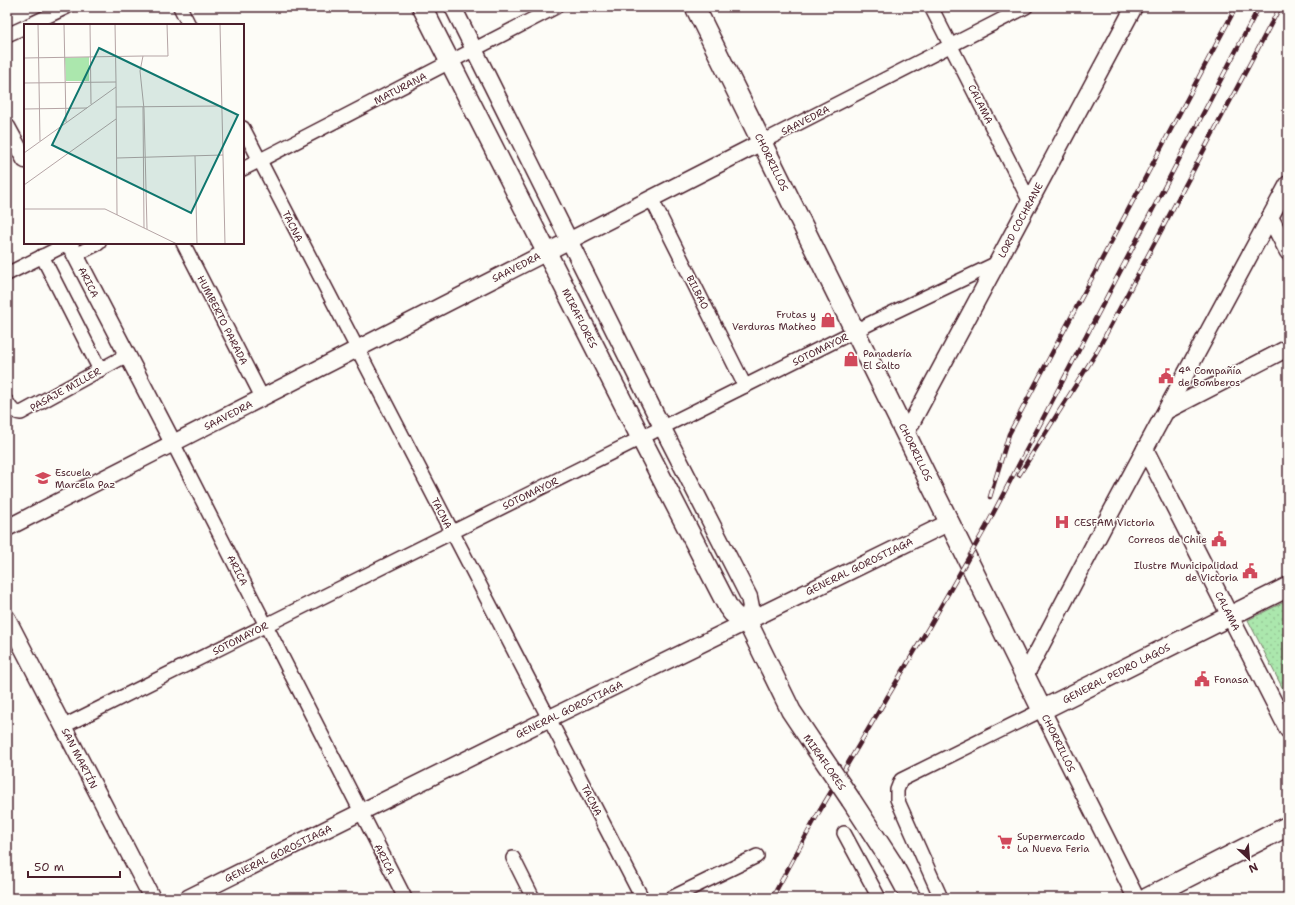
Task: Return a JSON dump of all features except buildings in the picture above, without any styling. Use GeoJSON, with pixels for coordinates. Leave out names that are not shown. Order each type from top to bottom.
{"type":"FeatureCollection","features":[{"type":"Feature","properties":{"kind":"main road","name":"MIRAFLORES"},"geometry":{"type":"LineString","coordinates":[[422,7],[640,438],[728,607],[734,615],[747,621],[788,704],[889,857],[911,898]]}},
{"type":"Feature","properties":{"kind":"main road","name":"CHORRILLOS"},"geometry":{"type":"LineString","coordinates":[[695,7],[1042,710]]}},
{"type":"Feature","properties":{"kind":"main road","name":"GENERAL PEDRO LAGOS"},"geometry":{"type":"LineString","coordinates":[[1042,710],[1288,587]]}},
{"type":"Feature","properties":{"kind":"main road"},"geometry":{"type":"LineString","coordinates":[[1147,898],[1288,826]]}},
{"type":"Feature","properties":{"kind":"street"},"geometry":{"type":"LineString","coordinates":[[34,24],[57,19],[67,7]]}},
{"type":"Feature","properties":{"kind":"street"},"geometry":{"type":"LineString","coordinates":[[180,7],[188,24]]}},
{"type":"Feature","properties":{"kind":"street"},"geometry":{"type":"LineString","coordinates":[[454,7],[662,427],[749,597],[751,607],[747,621]]}},
{"type":"Feature","properties":{"kind":"street","name":"MATURANA"},"geometry":{"type":"LineString","coordinates":[[244,168],[556,7]]}},
{"type":"Feature","properties":{"kind":"street","name":"CALAMA"},"geometry":{"type":"LineString","coordinates":[[931,7],[1030,202]]}},
{"type":"Feature","properties":{"kind":"street","name":"SAAVEDRA"},"geometry":{"type":"LineString","coordinates":[[7,528],[1026,7]]}},
{"type":"Feature","properties":{"kind":"street","name":"LORD COCHRANE"},"geometry":{"type":"LineString","coordinates":[[906,434],[1134,7]]}},
{"type":"Feature","properties":{"kind":"street"},"geometry":{"type":"LineString","coordinates":[[7,35],[24,27]]}},
{"type":"Feature","properties":{"kind":"street"},"geometry":{"type":"LineString","coordinates":[[7,127],[24,158]]}},
{"type":"Feature","properties":{"kind":"street","name":"TACNA"},"geometry":{"type":"LineString","coordinates":[[244,130],[642,898]]}},
{"type":"Feature","properties":{"kind":"street"},"geometry":{"type":"LineString","coordinates":[[1026,676],[1145,449],[1288,184]]}},
{"type":"Feature","properties":{"kind":"street","name":"BILBAO"},"geometry":{"type":"LineString","coordinates":[[651,198],[745,386]]}},
{"type":"Feature","properties":{"kind":"street"},"geometry":{"type":"LineString","coordinates":[[1270,217],[1288,252]]}},
{"type":"Feature","properties":{"kind":"street"},"geometry":{"type":"LineString","coordinates":[[7,274],[42,256],[71,247],[92,244]]}},
{"type":"Feature","properties":{"kind":"street","name":"HUMBERTO PARADA"},"geometry":{"type":"LineString","coordinates":[[184,244],[262,397]]}},
{"type":"Feature","properties":{"kind":"street","name":"ARICA"},"geometry":{"type":"LineString","coordinates":[[71,247],[173,443],[405,898]]}},
{"type":"Feature","properties":{"kind":"street"},"geometry":{"type":"LineString","coordinates":[[42,256],[100,370]]}},
{"type":"Feature","properties":{"kind":"street","name":"SOTOMAYOR"},"geometry":{"type":"LineString","coordinates":[[64,726],[662,427],[997,263]]}},
{"type":"Feature","properties":{"kind":"street"},"geometry":{"type":"LineString","coordinates":[[1166,411],[1288,348]]}},
{"type":"Feature","properties":{"kind":"street","name":"PASAJE MILLER"},"geometry":{"type":"LineString","coordinates":[[7,402],[11,409],[16,413],[21,413],[127,355]]}},
{"type":"Feature","properties":{"kind":"street","name":"CALAMA"},"geometry":{"type":"LineString","coordinates":[[1145,449],[1288,730]]}},
{"type":"Feature","properties":{"kind":"street","name":"GENERAL GOROSTIAGA"},"geometry":{"type":"LineString","coordinates":[[188,898],[550,718],[950,522]]}},
{"type":"Feature","properties":{"kind":"street","name":"SAN MARTÍN"},"geometry":{"type":"LineString","coordinates":[[7,618],[152,898]]}},
{"type":"Feature","properties":{"kind":"street","name":"GENERAL PEDRO LAGOS"},"geometry":{"type":"LineString","coordinates":[[941,898],[898,800],[897,790],[901,780],[1042,710]]}},
{"type":"Feature","properties":{"kind":"street","name":"CHORRILLOS"},"geometry":{"type":"LineString","coordinates":[[1042,710],[1136,898]]}},
{"type":"Feature","properties":{"kind":"street"},"geometry":{"type":"LineString","coordinates":[[844,833],[879,898]]}},
{"type":"Feature","properties":{"kind":"street"},"geometry":{"type":"LineString","coordinates":[[671,898],[757,856]]}},
{"type":"Feature","properties":{"kind":"street"},"geometry":{"type":"LineString","coordinates":[[513,858],[533,898]]}},
{"type":"Feature","properties":{"kind":"green space"},"geometry":{"type":"Polygon","coordinates":[[[1288,600],[1288,699],[1248,620],[1288,600]]]}},
{"type":"Feature","properties":{"kind":"railway"},"geometry":{"type":"LineString","coordinates":[[990,497],[1009,434],[1236,7]]}},
{"type":"Feature","properties":{"kind":"railway"},"geometry":{"type":"LineString","coordinates":[[772,898],[819,812],[929,627],[986,527],[1259,7]]}},
{"type":"Feature","properties":{"kind":"railway"},"geometry":{"type":"LineString","coordinates":[[1019,475],[1096,353],[1280,7]]}},
{"type":"Feature","properties":{"kind":"place","name":"Frutas y Verduras Matheo"},"geometry":{"type":"Point","coordinates":[828,320]}},
{"type":"Feature","properties":{"kind":"place","name":"Panadería El Salto"},"geometry":{"type":"Point","coordinates":[851,359]}},
{"type":"Feature","properties":{"kind":"place","name":"4ª Compañía de Bomberos"},"geometry":{"type":"Point","coordinates":[1166,376]}},
{"type":"Feature","properties":{"kind":"place","name":"Escuela Marcela Paz"},"geometry":{"type":"Point","coordinates":[43,478]}},
{"type":"Feature","properties":{"kind":"place","name":"CESFAM Victoria"},"geometry":{"type":"Point","coordinates":[1062,522]}},
{"type":"Feature","properties":{"kind":"place","name":"Correos de Chile"},"geometry":{"type":"Point","coordinates":[1219,539]}},
{"type":"Feature","properties":{"kind":"place","name":"Ilustre Municipalidad de Victoria"},"geometry":{"type":"Point","coordinates":[1250,571]}},
{"type":"Feature","properties":{"kind":"place","name":"Fonasa"},"geometry":{"type":"Point","coordinates":[1202,679]}},
{"type":"Feature","properties":{"kind":"place","name":"Supermercado La Nueva Feria"},"geometry":{"type":"Point","coordinates":[1005,842]}}]}
